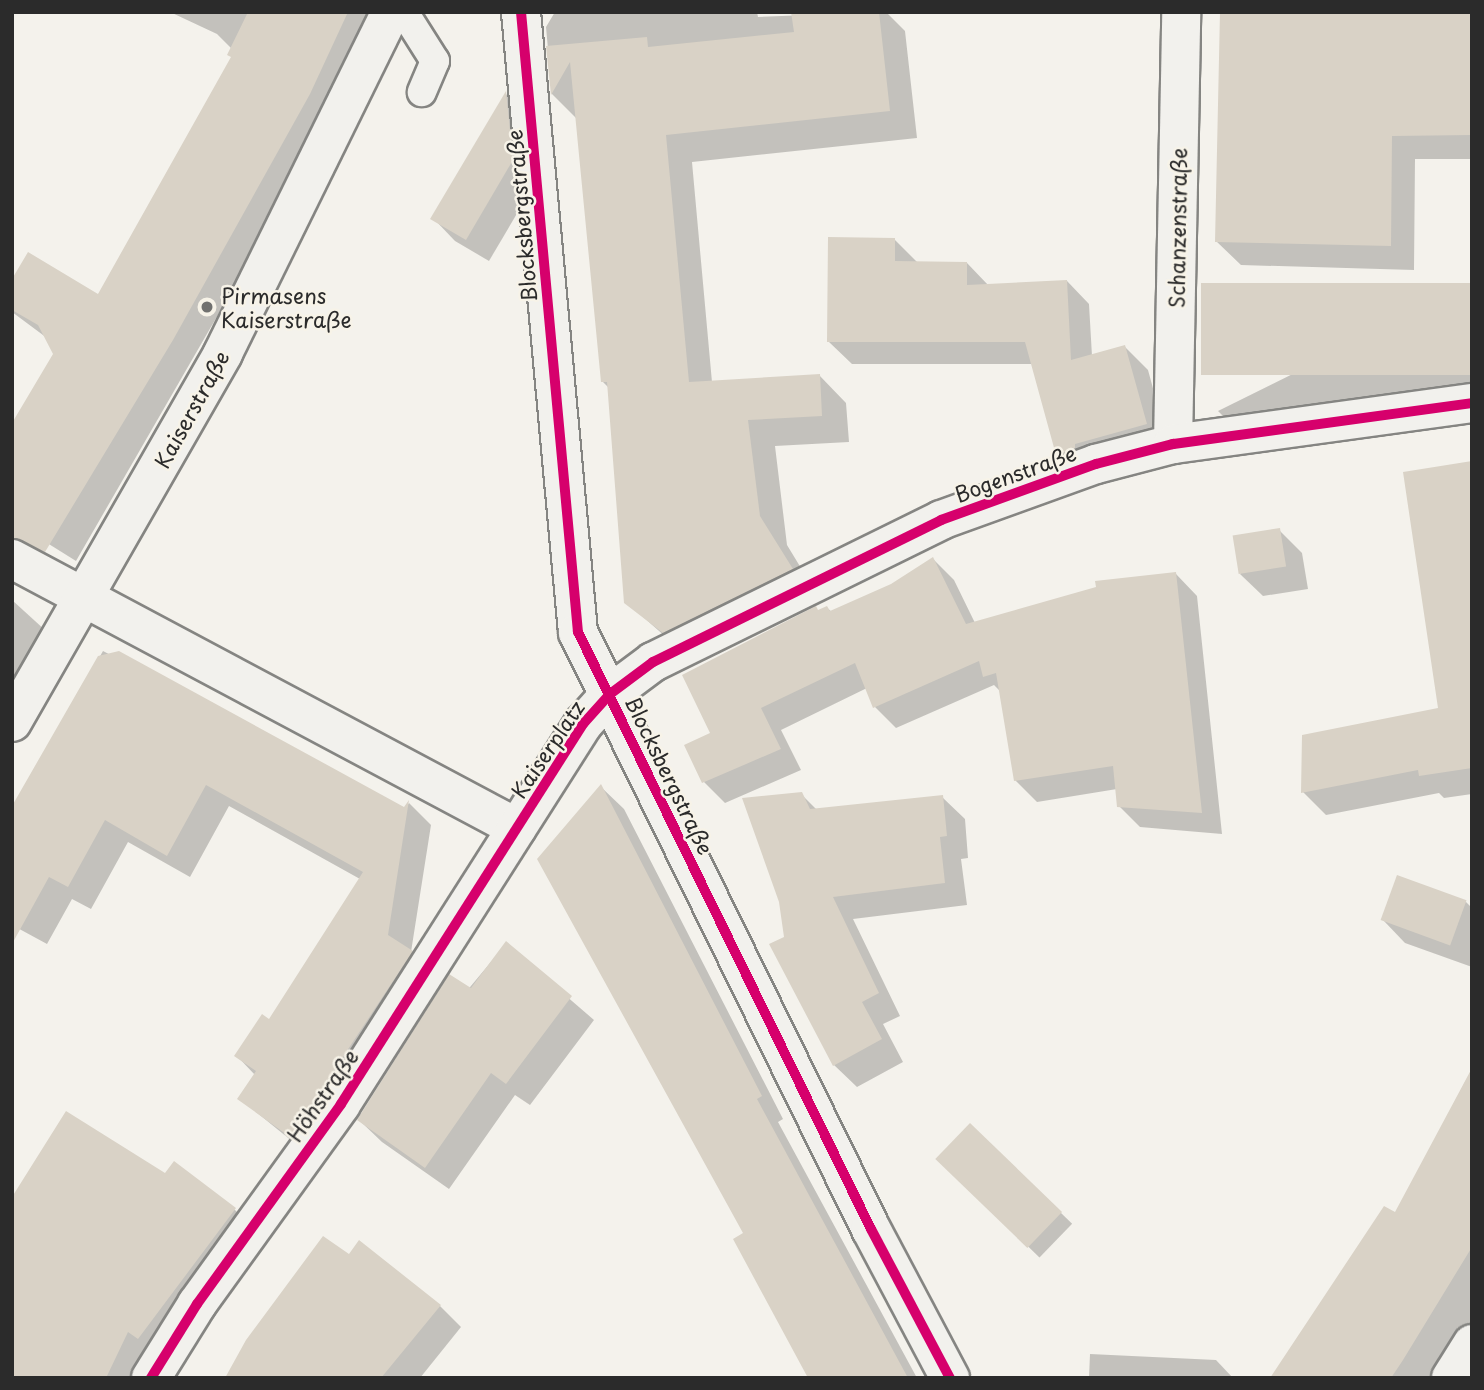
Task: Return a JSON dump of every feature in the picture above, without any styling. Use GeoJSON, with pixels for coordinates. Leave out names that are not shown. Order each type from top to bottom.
{"type":"FeatureCollection","features":[{"type":"Feature","properties":{"kind":"street","name":"Kaiserstraße"},"geometry":{"type":"LineString","coordinates":[[12,722],[223,353],[391,12]]}},
{"type":"Feature","properties":{"kind":"street","name":"Blocksbergstraße"},"geometry":{"type":"LineString","coordinates":[[521,12],[578,632],[870,1228],[950,1378]]}},
{"type":"Feature","properties":{"kind":"street","name":"Schanzenstraße"},"geometry":{"type":"LineString","coordinates":[[1173,444],[1181,12]]}},
{"type":"Feature","properties":{"kind":"street","name":"Bogenstraße"},"geometry":{"type":"LineString","coordinates":[[610,694],[653,662],[941,520],[1096,464],[1173,444],[1472,403]]}},
{"type":"Feature","properties":{"kind":"street","name":"Kaiserplatz"},"geometry":{"type":"LineString","coordinates":[[12,559],[517,828],[576,733],[610,694]]}},
{"type":"Feature","properties":{"kind":"street","name":"Höhstraße"},"geometry":{"type":"LineString","coordinates":[[151,1378],[198,1304],[341,1104],[517,828]]}},
{"type":"Feature","properties":{"kind":"street"},"geometry":{"type":"LineString","coordinates":[[1451,1378],[1472,1344]]}},
{"type":"Feature","properties":{"kind":"lane"},"geometry":{"type":"LineString","coordinates":[[404,12],[435,61],[422,92]]}},
{"type":"Feature","properties":{"kind":"building"},"geometry":{"type":"Polygon","coordinates":[[[248,12],[348,12],[310,94],[173,340],[45,552],[12,537],[12,423],[53,354],[38,325],[12,310],[12,279],[28,252],[98,294],[231,57],[227,55],[248,12]]]}},
{"type":"Feature","properties":{"kind":"building"},"geometry":{"type":"Polygon","coordinates":[[[791,12],[879,12],[890,111],[666,135],[689,382],[820,374],[822,416],[748,420],[760,516],[793,569],[663,633],[624,603],[607,382],[601,382],[570,62],[551,95],[546,46],[647,37],[648,47],[794,32],[791,12]]]}},
{"type":"Feature","properties":{"kind":"building"},"geometry":{"type":"Polygon","coordinates":[[[1220,12],[1472,12],[1472,135],[1392,136],[1391,246],[1215,242],[1220,12]]]}},
{"type":"Feature","properties":{"kind":"building"},"geometry":{"type":"Polygon","coordinates":[[[506,91],[513,160],[466,240],[430,219],[506,91]]]}},
{"type":"Feature","properties":{"kind":"building"},"geometry":{"type":"Polygon","coordinates":[[[828,237],[895,238],[895,261],[967,262],[967,285],[1067,280],[1071,360],[1125,345],[1147,424],[1075,444],[1075,448],[1056,455],[1025,342],[827,342],[828,237]]]}},
{"type":"Feature","properties":{"kind":"building"},"geometry":{"type":"Polygon","coordinates":[[[1201,283],[1472,283],[1472,375],[1201,375],[1201,283]]]}},
{"type":"Feature","properties":{"kind":"building"},"geometry":{"type":"Polygon","coordinates":[[[1472,461],[1472,768],[1419,776],[1418,770],[1301,793],[1302,735],[1438,708],[1403,472],[1472,461]]]}},
{"type":"Feature","properties":{"kind":"building"},"geometry":{"type":"Polygon","coordinates":[[[1280,528],[1286,567],[1239,574],[1233,536],[1280,528]]]}},
{"type":"Feature","properties":{"kind":"building"},"geometry":{"type":"Polygon","coordinates":[[[933,557],[966,624],[1096,587],[1095,581],[1176,572],[1202,813],[1117,807],[1113,766],[1014,781],[996,673],[983,677],[979,661],[873,708],[855,663],[761,708],[781,749],[702,783],[684,745],[710,733],[682,675],[816,606],[818,610],[827,606],[830,611],[891,584],[933,557]]]}},
{"type":"Feature","properties":{"kind":"building"},"geometry":{"type":"Polygon","coordinates":[[[119,651],[404,807],[409,800],[388,935],[413,951],[290,1137],[237,1099],[256,1071],[234,1056],[262,1014],[269,1019],[363,872],[206,785],[167,856],[105,820],[68,887],[49,877],[12,944],[12,806],[98,656],[119,651]]]}},
{"type":"Feature","properties":{"kind":"building"},"geometry":{"type":"Polygon","coordinates":[[[601,784],[762,1096],[757,1099],[908,1378],[808,1378],[733,1239],[743,1233],[537,859],[601,784]]]}},
{"type":"Feature","properties":{"kind":"building"},"geometry":{"type":"Polygon","coordinates":[[[802,792],[810,809],[943,795],[947,836],[940,837],[945,883],[833,897],[879,993],[862,1002],[882,1039],[833,1066],[769,944],[784,937],[779,902],[742,798],[802,792]]]}},
{"type":"Feature","properties":{"kind":"building"},"geometry":{"type":"Polygon","coordinates":[[[1397,875],[1467,900],[1450,945],[1381,920],[1397,875]]]}},
{"type":"Feature","properties":{"kind":"building"},"geometry":{"type":"Polygon","coordinates":[[[506,941],[572,996],[506,1084],[491,1073],[425,1168],[357,1120],[449,974],[471,988],[506,941]]]}},
{"type":"Feature","properties":{"kind":"building"},"geometry":{"type":"Polygon","coordinates":[[[1472,1068],[1472,1247],[1403,1360],[1391,1378],[1270,1378],[1384,1206],[1395,1212],[1472,1068]]]}},
{"type":"Feature","properties":{"kind":"building"},"geometry":{"type":"Polygon","coordinates":[[[66,1111],[165,1173],[174,1161],[236,1208],[138,1339],[128,1332],[106,1378],[12,1378],[12,1197],[66,1111]]]}},
{"type":"Feature","properties":{"kind":"building"},"geometry":{"type":"Polygon","coordinates":[[[970,1123],[1062,1212],[1027,1248],[935,1159],[970,1123]]]}},
{"type":"Feature","properties":{"kind":"building"},"geometry":{"type":"Polygon","coordinates":[[[323,1236],[349,1254],[359,1240],[441,1305],[381,1378],[225,1378],[246,1340],[323,1236]]]}},
{"type":"Feature","properties":{"kind":"cycle path"},"geometry":{"type":"LineString","coordinates":[[521,12],[578,632],[871,1229],[950,1378]]}},
{"type":"Feature","properties":{"kind":"cycle path"},"geometry":{"type":"LineString","coordinates":[[151,1378],[197,1304],[341,1104],[583,724],[610,694],[653,662],[941,520],[1096,464],[1173,444],[1472,403]]}},
{"type":"Feature","properties":{"kind":"place","name":"Pirmasens Kaiserstraße"},"geometry":{"type":"Point","coordinates":[207,307]}}]}
